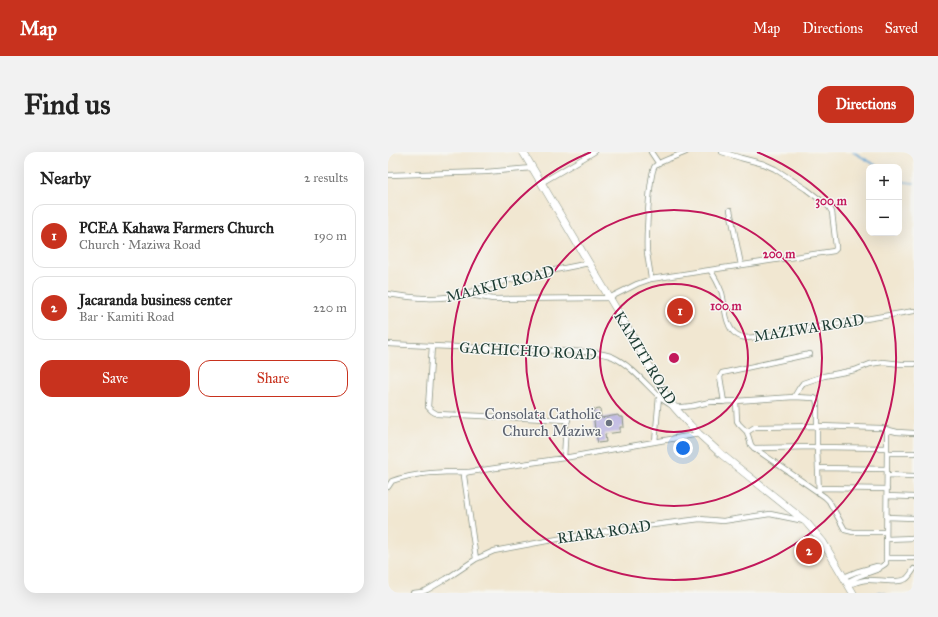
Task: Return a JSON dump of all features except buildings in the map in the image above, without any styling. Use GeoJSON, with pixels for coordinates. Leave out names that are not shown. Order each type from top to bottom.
{"type":"FeatureCollection","features":[{"type":"Feature","properties":{"kind":"main road","name":"KAMITI ROAD"},"geometry":{"type":"LineString","coordinates":[[523,152],[666,396],[674,407],[699,434],[806,522],[823,542],[853,593]]}},
{"type":"Feature","properties":{"kind":"street"},"geometry":{"type":"LineString","coordinates":[[582,152],[585,157]]}},
{"type":"Feature","properties":{"kind":"street"},"geometry":{"type":"LineString","coordinates":[[541,183],[594,152]]}},
{"type":"Feature","properties":{"kind":"street"},"geometry":{"type":"LineString","coordinates":[[651,152],[659,164]]}},
{"type":"Feature","properties":{"kind":"street"},"geometry":{"type":"LineString","coordinates":[[651,279],[647,242],[652,173],[654,168],[659,164],[686,152]]}},
{"type":"Feature","properties":{"kind":"street"},"geometry":{"type":"LineString","coordinates":[[464,294],[493,299],[609,298],[637,284],[651,279],[834,251],[836,249],[834,220],[829,207],[806,189],[776,169],[722,152]]}},
{"type":"Feature","properties":{"kind":"street"},"geometry":{"type":"LineString","coordinates":[[388,175],[486,172],[532,168]]}},
{"type":"Feature","properties":{"kind":"street"},"geometry":{"type":"LineString","coordinates":[[730,210],[740,265]]}},
{"type":"Feature","properties":{"kind":"street","name":"MAAKIU ROAD"},"geometry":{"type":"LineString","coordinates":[[388,294],[435,299],[464,294],[503,281],[589,263]]}},
{"type":"Feature","properties":{"kind":"street","name":"MAZIWA ROAD"},"geometry":{"type":"LineString","coordinates":[[710,270],[722,293],[732,332],[737,336],[744,338],[914,311]]}},
{"type":"Feature","properties":{"kind":"street","name":"GACHICHIO ROAD"},"geometry":{"type":"LineString","coordinates":[[388,344],[591,352],[612,356],[624,364],[668,404],[674,407]]}},
{"type":"Feature","properties":{"kind":"street"},"geometry":{"type":"LineString","coordinates":[[432,346],[428,407],[432,411],[437,414],[568,420],[566,425],[564,458]]}},
{"type":"Feature","properties":{"kind":"street"},"geometry":{"type":"LineString","coordinates":[[724,402],[720,377],[722,373],[810,354]]}},
{"type":"Feature","properties":{"kind":"street"},"geometry":{"type":"LineString","coordinates":[[794,397],[796,392],[803,384],[824,376],[855,370],[870,364],[883,362],[914,364]]}},
{"type":"Feature","properties":{"kind":"street"},"geometry":{"type":"LineString","coordinates":[[655,442],[659,396]]}},
{"type":"Feature","properties":{"kind":"street"},"geometry":{"type":"LineString","coordinates":[[674,407],[692,406],[705,403],[794,397],[816,399],[819,491]]}},
{"type":"Feature","properties":{"kind":"street"},"geometry":{"type":"LineString","coordinates":[[736,401],[737,421],[749,436],[750,443],[754,448],[819,491],[829,501],[845,530],[853,532],[886,532]]}},
{"type":"Feature","properties":{"kind":"street"},"geometry":{"type":"LineString","coordinates":[[746,432],[755,427],[818,426],[881,428],[897,432],[914,433]]}},
{"type":"Feature","properties":{"kind":"street"},"geometry":{"type":"LineString","coordinates":[[847,581],[879,569],[885,565],[887,430]]}},
{"type":"Feature","properties":{"kind":"street"},"geometry":{"type":"LineString","coordinates":[[388,487],[392,481],[416,475],[469,472],[564,458],[699,434]]}},
{"type":"Feature","properties":{"kind":"street"},"geometry":{"type":"LineString","coordinates":[[754,448],[817,447],[887,450],[914,453]]}},
{"type":"Feature","properties":{"kind":"street"},"geometry":{"type":"LineString","coordinates":[[818,468],[887,468]]}},
{"type":"Feature","properties":{"kind":"street"},"geometry":{"type":"LineString","coordinates":[[469,472],[465,473],[464,476],[476,559]]}},
{"type":"Feature","properties":{"kind":"street"},"geometry":{"type":"LineString","coordinates":[[887,475],[914,476]]}},
{"type":"Feature","properties":{"kind":"street"},"geometry":{"type":"LineString","coordinates":[[819,491],[887,489]]}},
{"type":"Feature","properties":{"kind":"street"},"geometry":{"type":"LineString","coordinates":[[886,496],[914,497]]}},
{"type":"Feature","properties":{"kind":"street","name":"RIARA ROAD"},"geometry":{"type":"LineString","coordinates":[[413,593],[427,590],[476,559],[494,551],[556,539],[689,520],[700,519],[723,521],[770,514],[806,522]]}},
{"type":"Feature","properties":{"kind":"street"},"geometry":{"type":"LineString","coordinates":[[886,517],[914,518]]}},
{"type":"Feature","properties":{"kind":"street"},"geometry":{"type":"LineString","coordinates":[[886,539],[914,538]]}},
{"type":"Feature","properties":{"kind":"street"},"geometry":{"type":"LineString","coordinates":[[886,558],[914,558]]}},
{"type":"Feature","properties":{"kind":"street"},"geometry":{"type":"LineString","coordinates":[[847,581],[903,580],[909,576],[914,569]]}},
{"type":"Feature","properties":{"kind":"waterway"},"geometry":{"type":"LineString","coordinates":[[853,152],[874,164]]}},
{"type":"Feature","properties":{"kind":"waterway"},"geometry":{"type":"LineString","coordinates":[[902,180],[914,183]]}},
{"type":"Feature","properties":{"kind":"waterway"},"geometry":{"type":"LineString","coordinates":[[877,593],[885,593]]}},
{"type":"Feature","properties":{"kind":"place","name":"PCEA Kahawa Farmers Church"},"geometry":{"type":"Point","coordinates":[680,311]}},
{"type":"Feature","properties":{"kind":"place","name":"Consolata Catholic Church Maziwa"},"geometry":{"type":"Point","coordinates":[609,423]}},
{"type":"Feature","properties":{"kind":"place","name":"Jacaranda business center"},"geometry":{"type":"Point","coordinates":[809,551]}}]}
